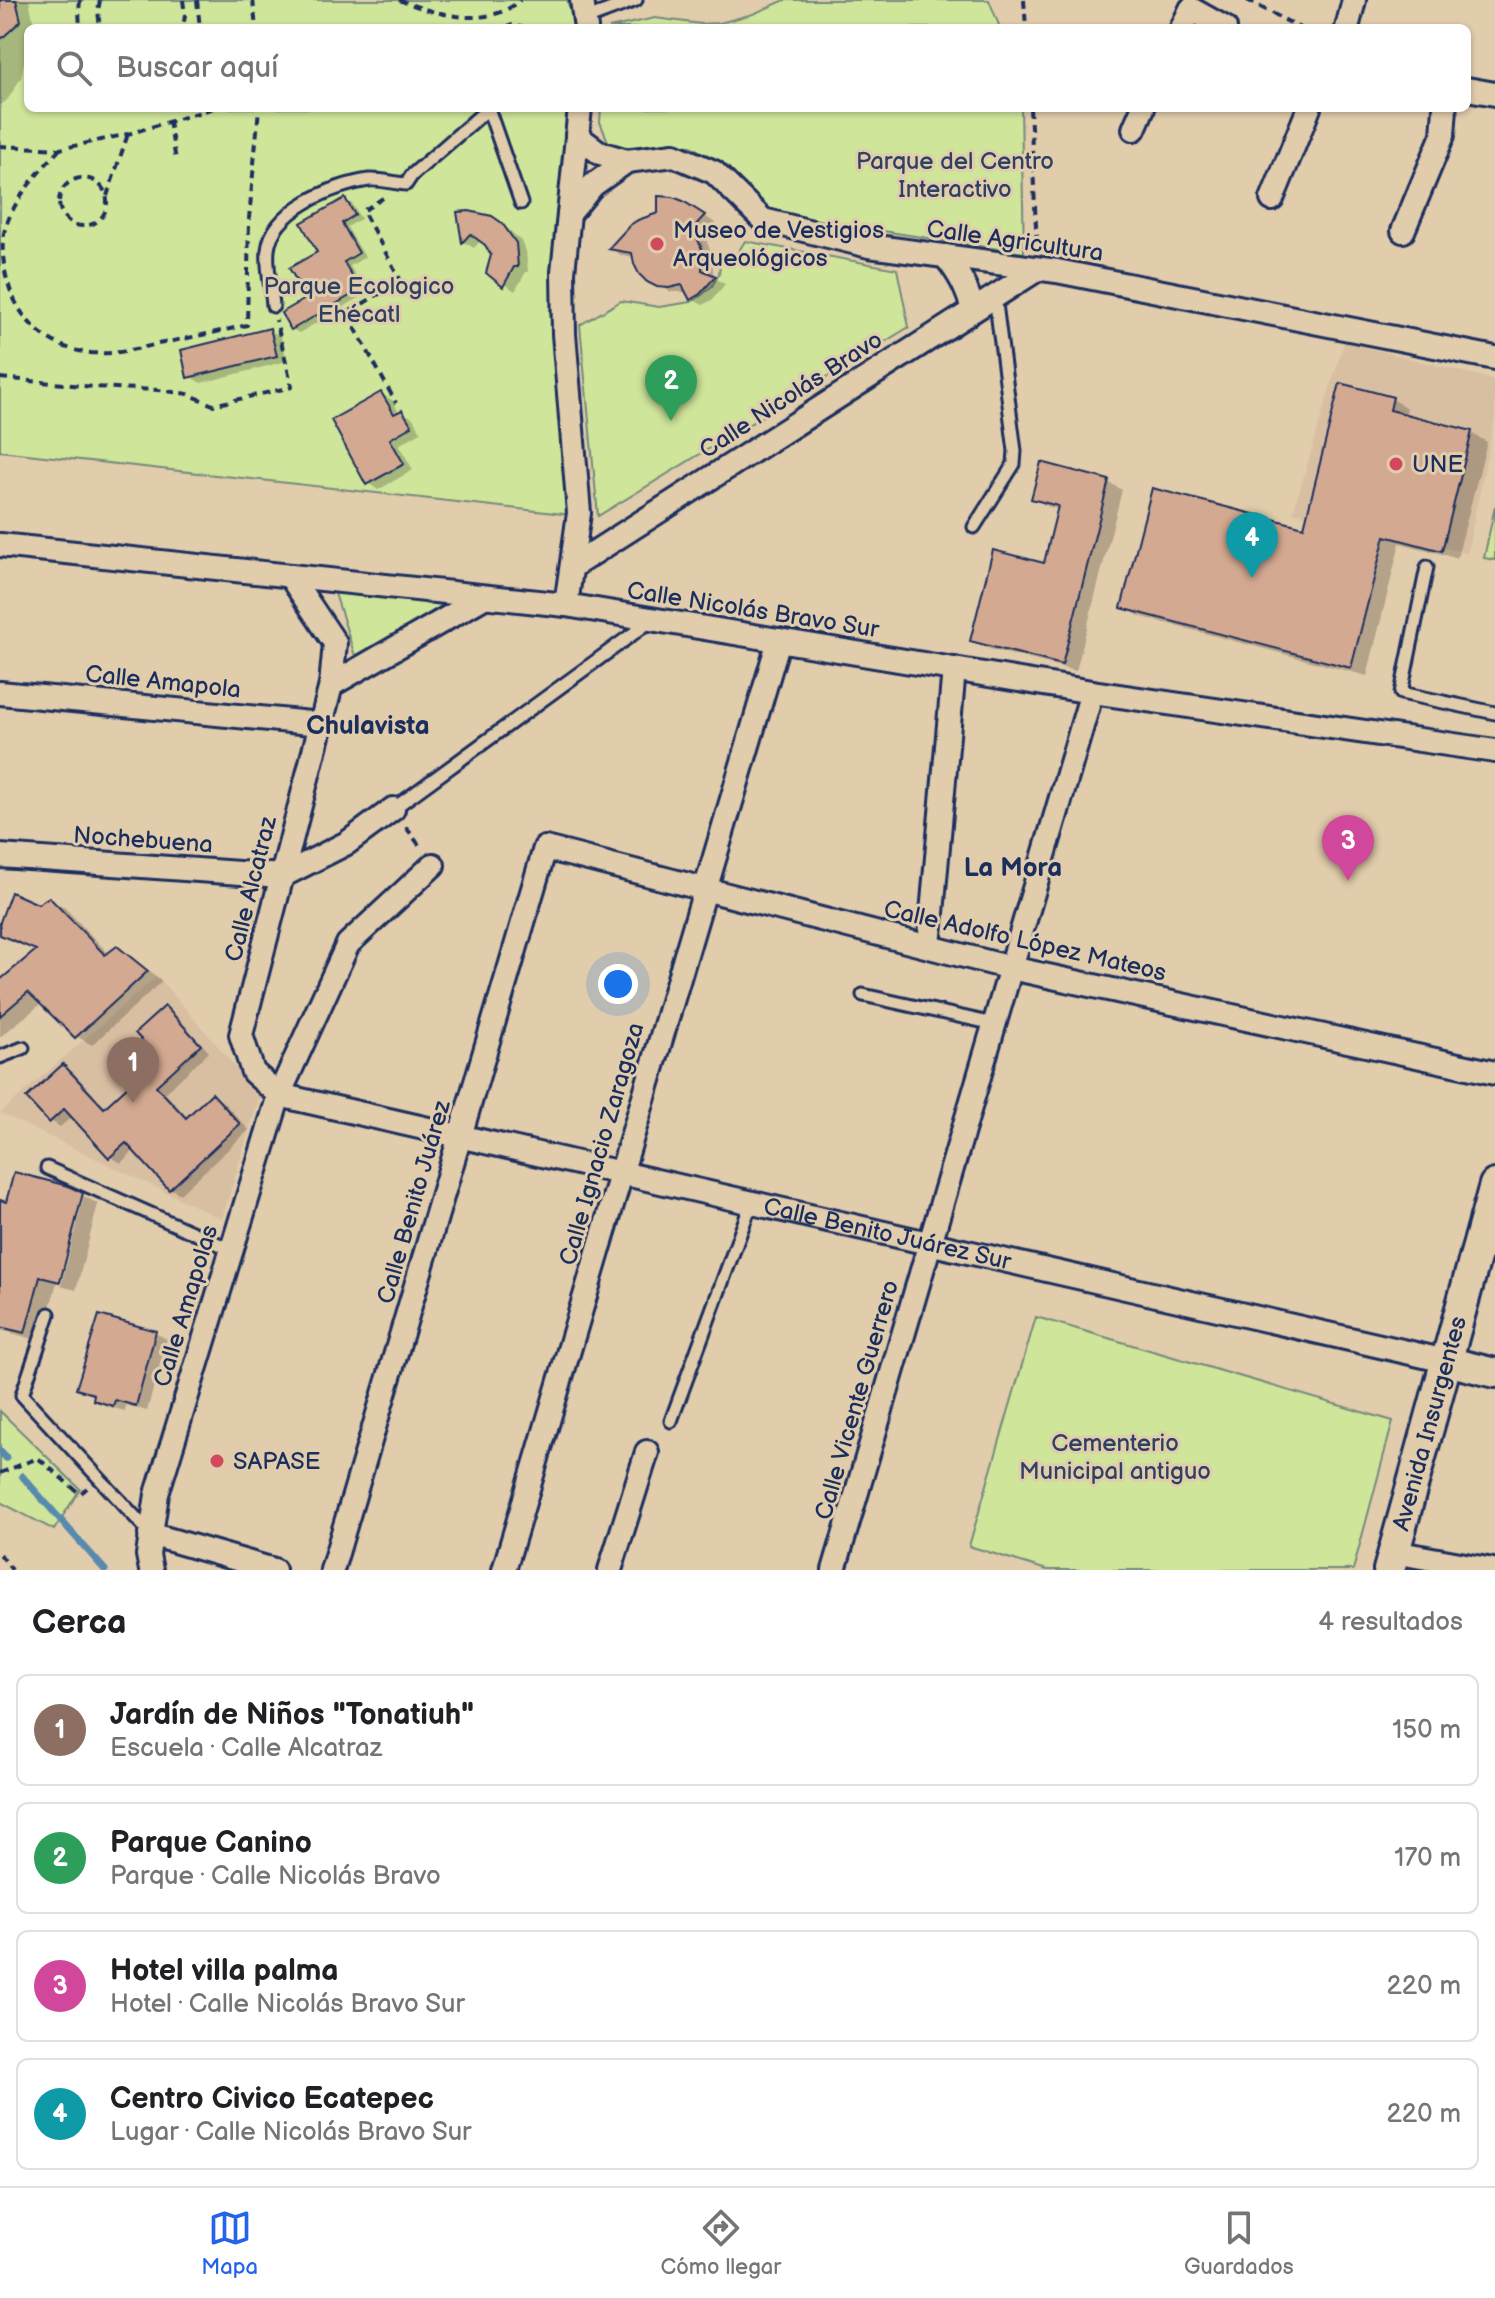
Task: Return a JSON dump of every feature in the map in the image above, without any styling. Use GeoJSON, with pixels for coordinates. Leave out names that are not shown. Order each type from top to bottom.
{"type":"FeatureCollection","features":[{"type":"Feature","properties":{"kind":"main road","name":"Avenida Insurgentes"},"geometry":{"type":"LineString","coordinates":[[1391,1561],[1495,1185]]}},
{"type":"Feature","properties":{"kind":"street"},"geometry":{"type":"LineString","coordinates":[[1348,24],[1354,0]]}},
{"type":"Feature","properties":{"kind":"street"},"geometry":{"type":"LineString","coordinates":[[1184,24],[1191,9],[1218,24]]}},
{"type":"Feature","properties":{"kind":"street"},"geometry":{"type":"LineString","coordinates":[[1471,90],[1495,94]]}},
{"type":"Feature","properties":{"kind":"street"},"geometry":{"type":"LineString","coordinates":[[566,605],[579,513],[564,334],[563,272],[580,112]]}},
{"type":"Feature","properties":{"kind":"street"},"geometry":{"type":"LineString","coordinates":[[1134,129],[1141,112]]}},
{"type":"Feature","properties":{"kind":"street"},"geometry":{"type":"LineString","coordinates":[[1272,199],[1307,112]]}},
{"type":"Feature","properties":{"kind":"street"},"geometry":{"type":"LineString","coordinates":[[1403,231],[1443,135],[1445,112]]}},
{"type":"Feature","properties":{"kind":"street"},"geometry":{"type":"LineString","coordinates":[[577,136],[600,153],[627,161]]}},
{"type":"Feature","properties":{"kind":"street","name":"Calle Agricultura"},"geometry":{"type":"LineString","coordinates":[[569,214],[593,185],[627,161],[674,155],[714,172],[763,220],[869,246],[1038,269],[1495,358]]}},
{"type":"Feature","properties":{"kind":"street"},"geometry":{"type":"LineString","coordinates":[[945,256],[967,288],[973,310]]}},
{"type":"Feature","properties":{"kind":"street","name":"Calle Nicolás Bravo"},"geometry":{"type":"LineString","coordinates":[[573,566],[1038,269]]}},
{"type":"Feature","properties":{"kind":"street","name":"Calle Nicolás Bravo Sur"},"geometry":{"type":"LineString","coordinates":[[0,545],[566,605],[1092,692],[1495,751]]}},
{"type":"Feature","properties":{"kind":"street","name":"Calle Alcatraz"},"geometry":{"type":"LineString","coordinates":[[279,1095],[253,1072],[241,1035],[331,685],[335,643],[290,576]]}},
{"type":"Feature","properties":{"kind":"street"},"geometry":{"type":"LineString","coordinates":[[331,685],[484,597]]}},
{"type":"Feature","properties":{"kind":"street","name":"Calle Ignacio Zaragoza"},"geometry":{"type":"LineString","coordinates":[[504,1570],[779,640]]}},
{"type":"Feature","properties":{"kind":"street"},"geometry":{"type":"LineString","coordinates":[[929,946],[954,669]]}},
{"type":"Feature","properties":{"kind":"street","name":"Calle Vicente Guerrero"},"geometry":{"type":"LineString","coordinates":[[834,1570],[1092,692]]}},
{"type":"Feature","properties":{"kind":"street","name":"Calle Amapola"},"geometry":{"type":"LineString","coordinates":[[0,693],[321,724]]}},
{"type":"Feature","properties":{"kind":"street"},"geometry":{"type":"LineString","coordinates":[[282,876],[347,843],[393,809]]}},
{"type":"Feature","properties":{"kind":"street","name":"Calle Adolfo López Mateos"},"geometry":{"type":"LineString","coordinates":[[545,848],[1011,968],[1495,1073]]}},
{"type":"Feature","properties":{"kind":"street","name":"Calle Benito Juárez"},"geometry":{"type":"LineString","coordinates":[[332,1570],[545,848]]}},
{"type":"Feature","properties":{"kind":"street","name":"Nochebuena"},"geometry":{"type":"LineString","coordinates":[[0,856],[282,876]]}},
{"type":"Feature","properties":{"kind":"street","name":"Calle Amapolas"},"geometry":{"type":"LineString","coordinates":[[151,1570],[148,1555],[157,1494],[279,1095],[348,944],[433,865]]}},
{"type":"Feature","properties":{"kind":"street","name":"Calle Benito Juárez Sur"},"geometry":{"type":"LineString","coordinates":[[279,1095],[1495,1373]]}},
{"type":"Feature","properties":{"kind":"street"},"geometry":{"type":"LineString","coordinates":[[610,1570],[647,1452]]}},
{"type":"Feature","properties":{"kind":"street"},"geometry":{"type":"LineString","coordinates":[[150,1534],[274,1570]]}},
{"type":"Feature","properties":{"kind":"street"},"geometry":{"type":"LineString","coordinates":[[1391,1561],[1493,1570]]}},
{"type":"Feature","properties":{"kind":"lane"},"geometry":{"type":"LineString","coordinates":[[584,16],[636,0]]}},
{"type":"Feature","properties":{"kind":"lane"},"geometry":{"type":"LineString","coordinates":[[273,306],[268,249],[276,227],[294,210],[341,186],[372,180],[406,184],[412,175],[483,112]]}},
{"type":"Feature","properties":{"kind":"lane"},"geometry":{"type":"LineString","coordinates":[[489,112],[521,203]]}},
{"type":"Feature","properties":{"kind":"lane"},"geometry":{"type":"LineString","coordinates":[[974,527],[1014,464],[1015,451],[995,296]]}},
{"type":"Feature","properties":{"kind":"lane"},"geometry":{"type":"LineString","coordinates":[[1427,567],[1401,693],[1495,713]]}},
{"type":"Feature","properties":{"kind":"lane"},"geometry":{"type":"LineString","coordinates":[[393,809],[653,620]]}},
{"type":"Feature","properties":{"kind":"lane"},"geometry":{"type":"LineString","coordinates":[[863,995],[994,1024]]}},
{"type":"Feature","properties":{"kind":"lane"},"geometry":{"type":"LineString","coordinates":[[0,1057],[23,1048]]}},
{"type":"Feature","properties":{"kind":"lane"},"geometry":{"type":"LineString","coordinates":[[47,1168],[230,1249]]}},
{"type":"Feature","properties":{"kind":"lane"},"geometry":{"type":"LineString","coordinates":[[671,1421],[751,1204]]}},
{"type":"Feature","properties":{"kind":"lane"},"geometry":{"type":"LineString","coordinates":[[49,1314],[22,1395],[150,1534]]}},
{"type":"Feature","properties":{"kind":"path"},"geometry":{"type":"LineString","coordinates":[[80,0],[80,24]]}},
{"type":"Feature","properties":{"kind":"path"},"geometry":{"type":"LineString","coordinates":[[100,0],[100,24]]}},
{"type":"Feature","properties":{"kind":"path"},"geometry":{"type":"LineString","coordinates":[[183,0],[184,24]]}},
{"type":"Feature","properties":{"kind":"path"},"geometry":{"type":"LineString","coordinates":[[197,0],[200,24]]}},
{"type":"Feature","properties":{"kind":"path"},"geometry":{"type":"LineString","coordinates":[[253,0],[256,24]]}},
{"type":"Feature","properties":{"kind":"path"},"geometry":{"type":"LineString","coordinates":[[399,0],[456,16],[480,16],[495,13],[520,0]]}},
{"type":"Feature","properties":{"kind":"path"},"geometry":{"type":"LineString","coordinates":[[1024,0],[1026,24]]}},
{"type":"Feature","properties":{"kind":"path"},"geometry":{"type":"LineString","coordinates":[[1247,0],[1292,24]]}},
{"type":"Feature","properties":{"kind":"path"},"geometry":{"type":"LineString","coordinates":[[0,146],[60,149],[128,134],[200,112]]}},
{"type":"Feature","properties":{"kind":"path"},"geometry":{"type":"LineString","coordinates":[[60,149],[32,179],[2,236],[9,288],[19,310],[49,338],[68,349],[94,353],[118,352],[247,325],[249,219],[259,112]]}},
{"type":"Feature","properties":{"kind":"path"},"geometry":{"type":"LineString","coordinates":[[1030,112],[1038,269]]}},
{"type":"Feature","properties":{"kind":"path"},"geometry":{"type":"LineString","coordinates":[[169,121],[176,160]]}},
{"type":"Feature","properties":{"kind":"path"},"geometry":{"type":"LineString","coordinates":[[107,199],[105,191],[93,180],[77,178],[64,186],[58,201],[63,217],[84,227],[92,225],[104,214],[128,134]]}},
{"type":"Feature","properties":{"kind":"path"},"geometry":{"type":"LineString","coordinates":[[396,403],[347,313],[401,281],[363,211],[406,184]]}},
{"type":"Feature","properties":{"kind":"path"},"geometry":{"type":"LineString","coordinates":[[0,378],[158,390],[188,394],[213,405],[292,387],[273,306]]}},
{"type":"Feature","properties":{"kind":"path"},"geometry":{"type":"LineString","coordinates":[[393,809],[433,865]]}},
{"type":"Feature","properties":{"kind":"path"},"geometry":{"type":"LineString","coordinates":[[0,1473],[38,1458],[80,1494]]}},
{"type":"Feature","properties":{"kind":"path"},"geometry":{"type":"LineString","coordinates":[[0,1554],[12,1570]]}},
{"type":"Feature","properties":{"kind":"shaded area","name":"UNE"},"geometry":{"type":"Polygon","coordinates":[[[1344,342],[1495,380],[1495,417],[1467,553],[1293,512],[1344,342]]]}},
{"type":"Feature","properties":{"kind":"shaded area"},"geometry":{"type":"Polygon","coordinates":[[[157,976],[260,1095],[222,1219],[0,1113],[157,976]]]}},
{"type":"Feature","properties":{"kind":"green space","name":"Parque Ecologico Ehécatl"},"geometry":{"type":"Polygon","coordinates":[[[0,0],[567,0],[575,24],[24,24],[24,112],[573,112],[550,310],[573,515],[0,451],[0,0]]]}},
{"type":"Feature","properties":{"kind":"green space"},"geometry":{"type":"Polygon","coordinates":[[[785,0],[989,0],[998,24],[701,24],[720,23],[753,14],[785,0]]]}},
{"type":"Feature","properties":{"kind":"green space"},"geometry":{"type":"Polygon","coordinates":[[[655,18],[701,24],[627,24],[655,18]]]}},
{"type":"Feature","properties":{"kind":"green space","name":"Parque del Centro Interactivo"},"geometry":{"type":"Polygon","coordinates":[[[601,112],[1021,112],[1024,253],[768,213],[725,167],[691,146],[656,144],[611,149],[600,122],[601,112]]]}},
{"type":"Feature","properties":{"kind":"green space"},"geometry":{"type":"Polygon","coordinates":[[[745,241],[897,269],[909,327],[598,516],[580,325],[621,301],[659,307],[691,302],[712,286],[719,274],[721,256],[737,254],[745,241]]]}},
{"type":"Feature","properties":{"kind":"green space"},"geometry":{"type":"Polygon","coordinates":[[[1495,506],[1495,560],[1484,558],[1495,506]]]}},
{"type":"Feature","properties":{"kind":"green space"},"geometry":{"type":"Polygon","coordinates":[[[333,587],[449,601],[356,659],[333,587]]]}},
{"type":"Feature","properties":{"kind":"green space","name":"Cementerio Municipal antiguo"},"geometry":{"type":"Polygon","coordinates":[[[1036,1317],[1393,1421],[1353,1570],[1047,1570],[969,1546],[1036,1317]]]}},
{"type":"Feature","properties":{"kind":"green space"},"geometry":{"type":"Polygon","coordinates":[[[0,1411],[80,1489],[54,1530],[0,1502],[0,1411]]]}},
{"type":"Feature","properties":{"kind":"building"},"geometry":{"type":"Polygon","coordinates":[[[0,0],[16,0],[21,21],[0,40],[0,0]]]}},
{"type":"Feature","properties":{"kind":"building","name":"Museo de Vestigios Arqueológicos"},"geometry":{"type":"Polygon","coordinates":[[[658,196],[683,201],[705,215],[693,228],[702,249],[702,270],[716,276],[690,300],[682,285],[657,287],[647,282],[639,274],[632,253],[608,249],[630,225],[658,213],[658,196]]]}},
{"type":"Feature","properties":{"kind":"building"},"geometry":{"type":"Polygon","coordinates":[[[345,198],[355,215],[342,223],[359,253],[344,262],[360,290],[291,330],[281,313],[307,298],[289,268],[317,252],[301,223],[345,198]]]}},
{"type":"Feature","properties":{"kind":"building"},"geometry":{"type":"Polygon","coordinates":[[[457,212],[492,216],[502,223],[516,243],[518,267],[514,267],[503,287],[486,273],[491,255],[485,245],[470,234],[462,243],[457,212]]]}},
{"type":"Feature","properties":{"kind":"building"},"geometry":{"type":"Polygon","coordinates":[[[270,328],[277,356],[187,378],[181,350],[270,328]]]}},
{"type":"Feature","properties":{"kind":"building"},"geometry":{"type":"Polygon","coordinates":[[[1340,383],[1393,397],[1390,410],[1472,431],[1442,551],[1385,536],[1351,668],[1121,608],[1152,488],[1304,527],[1340,383]]]}},
{"type":"Feature","properties":{"kind":"building"},"geometry":{"type":"Polygon","coordinates":[[[381,392],[394,414],[402,410],[412,426],[390,439],[404,464],[366,485],[331,420],[381,392]]]}},
{"type":"Feature","properties":{"kind":"building"},"geometry":{"type":"Polygon","coordinates":[[[1041,462],[1109,480],[1062,665],[970,641],[993,550],[1044,563],[1058,506],[1031,499],[1041,462]]]}},
{"type":"Feature","properties":{"kind":"building"},"geometry":{"type":"Polygon","coordinates":[[[11,892],[38,904],[49,897],[105,955],[117,946],[148,971],[75,1038],[28,992],[0,1016],[0,980],[36,950],[0,935],[0,922],[11,892]]]}},
{"type":"Feature","properties":{"kind":"building"},"geometry":{"type":"Polygon","coordinates":[[[165,1006],[201,1045],[156,1086],[186,1118],[212,1093],[240,1124],[169,1190],[126,1143],[109,1158],[64,1109],[49,1123],[26,1098],[63,1064],[104,1108],[158,1058],[135,1033],[165,1006]]]}},
{"type":"Feature","properties":{"kind":"building"},"geometry":{"type":"Polygon","coordinates":[[[14,1172],[83,1193],[60,1282],[40,1277],[25,1333],[0,1327],[0,1200],[6,1202],[14,1172]]]}},
{"type":"Feature","properties":{"kind":"building"},"geometry":{"type":"Polygon","coordinates":[[[99,1315],[156,1331],[136,1406],[115,1400],[113,1406],[93,1400],[94,1394],[76,1389],[99,1315]]]}},
{"type":"Feature","properties":{"kind":"waterway"},"geometry":{"type":"LineString","coordinates":[[0,1451],[6,1458]]}},
{"type":"Feature","properties":{"kind":"waterway"},"geometry":{"type":"LineString","coordinates":[[22,1476],[105,1570]]}},
{"type":"Feature","properties":{"kind":"place","name":"Museo de Vestigios Arqueológicos"},"geometry":{"type":"Point","coordinates":[657,244]}},
{"type":"Feature","properties":{"kind":"place","name":"Parque Canino"},"geometry":{"type":"Point","coordinates":[671,421]}},
{"type":"Feature","properties":{"kind":"place","name":"UNE"},"geometry":{"type":"Point","coordinates":[1396,464]}},
{"type":"Feature","properties":{"kind":"place","name":"Centro Civico Ecatepec"},"geometry":{"type":"Point","coordinates":[1252,578]}},
{"type":"Feature","properties":{"kind":"place","name":"Hotel villa palma"},"geometry":{"type":"Point","coordinates":[1348,881]}},
{"type":"Feature","properties":{"kind":"place","name":"Jardín de Niños \"Tonatiuh\""},"geometry":{"type":"Point","coordinates":[133,1103]}},
{"type":"Feature","properties":{"kind":"place","name":"SAPASE"},"geometry":{"type":"Point","coordinates":[217,1461]}},
{"type":"Feature","properties":{"kind":"district","name":"Chulavista"},"geometry":{"type":"Point","coordinates":[368,726]}},
{"type":"Feature","properties":{"kind":"district","name":"La Mora"},"geometry":{"type":"Point","coordinates":[1013,868]}}]}
